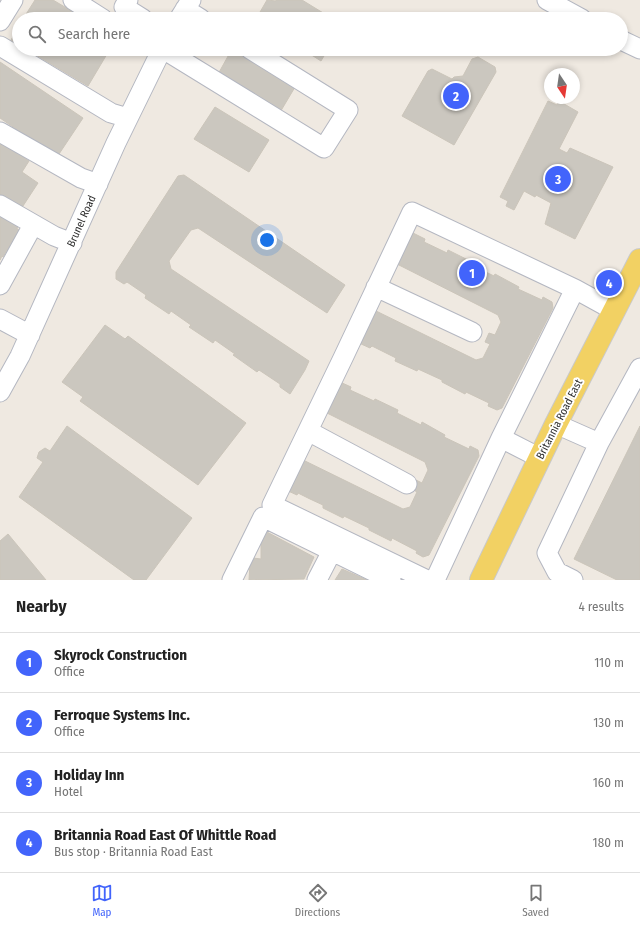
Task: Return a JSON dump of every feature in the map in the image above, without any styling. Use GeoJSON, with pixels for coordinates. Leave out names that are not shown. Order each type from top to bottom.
{"type":"FeatureCollection","features":[{"type":"Feature","properties":{"kind":"main road","name":"Britannia Road East"},"geometry":{"type":"LineString","coordinates":[[481,580],[556,424],[640,260]]}},
{"type":"Feature","properties":{"kind":"street"},"geometry":{"type":"LineString","coordinates":[[0,21],[13,0]]}},
{"type":"Feature","properties":{"kind":"street"},"geometry":{"type":"LineString","coordinates":[[73,0],[92,12]]}},
{"type":"Feature","properties":{"kind":"street"},"geometry":{"type":"LineString","coordinates":[[128,0],[124,7],[132,12]]}},
{"type":"Feature","properties":{"kind":"street"},"geometry":{"type":"LineString","coordinates":[[547,0],[569,12]]}},
{"type":"Feature","properties":{"kind":"street"},"geometry":{"type":"LineString","coordinates":[[628,43],[640,49]]}},
{"type":"Feature","properties":{"kind":"street"},"geometry":{"type":"LineString","coordinates":[[0,46],[12,53]]}},
{"type":"Feature","properties":{"kind":"street"},"geometry":{"type":"LineString","coordinates":[[17,56],[111,113],[128,118]]}},
{"type":"Feature","properties":{"kind":"street","name":"Brunel Road"},"geometry":{"type":"LineString","coordinates":[[0,392],[30,335],[128,118],[159,56]]}},
{"type":"Feature","properties":{"kind":"street"},"geometry":{"type":"LineString","coordinates":[[173,56],[324,148],[348,110],[261,56]]}},
{"type":"Feature","properties":{"kind":"street"},"geometry":{"type":"LineString","coordinates":[[0,132],[81,178],[98,184]]}},
{"type":"Feature","properties":{"kind":"street"},"geometry":{"type":"LineString","coordinates":[[0,205],[54,236],[72,243]]}},
{"type":"Feature","properties":{"kind":"street"},"geometry":{"type":"LineString","coordinates":[[427,580],[272,505],[412,212],[575,288],[615,311]]}},
{"type":"Feature","properties":{"kind":"street"},"geometry":{"type":"LineString","coordinates":[[0,286],[33,224]]}},
{"type":"Feature","properties":{"kind":"street"},"geometry":{"type":"LineString","coordinates":[[376,287],[472,332]]}},
{"type":"Feature","properties":{"kind":"street"},"geometry":{"type":"LineString","coordinates":[[435,580],[501,438],[575,288]]}},
{"type":"Feature","properties":{"kind":"street"},"geometry":{"type":"LineString","coordinates":[[0,319],[30,335]]}},
{"type":"Feature","properties":{"kind":"street"},"geometry":{"type":"LineString","coordinates":[[573,580],[557,572],[548,553],[599,443],[640,368]]}},
{"type":"Feature","properties":{"kind":"street"},"geometry":{"type":"LineString","coordinates":[[556,424],[599,443]]}},
{"type":"Feature","properties":{"kind":"street"},"geometry":{"type":"LineString","coordinates":[[308,431],[407,484]]}},
{"type":"Feature","properties":{"kind":"street"},"geometry":{"type":"LineString","coordinates":[[501,438],[540,458]]}},
{"type":"Feature","properties":{"kind":"street"},"geometry":{"type":"LineString","coordinates":[[232,580],[263,517],[391,580]]}},
{"type":"Feature","properties":{"kind":"street"},"geometry":{"type":"LineString","coordinates":[[317,580],[332,550]]}},
{"type":"Feature","properties":{"kind":"building"},"geometry":{"type":"Polygon","coordinates":[[[35,0],[53,0],[73,12],[27,12],[35,0]]]}},
{"type":"Feature","properties":{"kind":"building"},"geometry":{"type":"Polygon","coordinates":[[[267,0],[302,0],[322,12],[260,12],[267,0]]]}},
{"type":"Feature","properties":{"kind":"building"},"geometry":{"type":"Polygon","coordinates":[[[38,56],[106,56],[88,86],[38,56]]]}},
{"type":"Feature","properties":{"kind":"building"},"geometry":{"type":"Polygon","coordinates":[[[228,56],[255,56],[298,82],[279,114],[217,76],[228,56]]]}},
{"type":"Feature","properties":{"kind":"building"},"geometry":{"type":"Polygon","coordinates":[[[313,56],[324,56],[321,61],[313,56]]]}},
{"type":"Feature","properties":{"kind":"building"},"geometry":{"type":"Polygon","coordinates":[[[478,57],[495,67],[496,72],[454,145],[402,116],[428,71],[432,69],[452,79],[454,77],[463,76],[472,59],[478,57]]]}},
{"type":"Feature","properties":{"kind":"building"},"geometry":{"type":"Polygon","coordinates":[[[0,62],[83,118],[57,157],[0,118],[0,62]]]}},
{"type":"Feature","properties":{"kind":"building"},"geometry":{"type":"Polygon","coordinates":[[[546,104],[564,104],[578,112],[559,149],[567,153],[570,148],[613,167],[575,239],[545,224],[551,203],[536,195],[535,197],[524,191],[514,210],[506,206],[508,201],[500,197],[546,104]]]}},
{"type":"Feature","properties":{"kind":"building"},"geometry":{"type":"Polygon","coordinates":[[[215,107],[269,140],[249,172],[194,139],[215,107]]]}},
{"type":"Feature","properties":{"kind":"building"},"geometry":{"type":"Polygon","coordinates":[[[0,142],[29,161],[22,172],[38,183],[21,209],[0,196],[0,142]]]}},
{"type":"Feature","properties":{"kind":"building"},"geometry":{"type":"Polygon","coordinates":[[[184,175],[345,285],[327,313],[198,228],[191,230],[169,261],[171,269],[309,361],[290,394],[280,387],[280,384],[259,370],[257,372],[215,340],[213,343],[189,327],[191,325],[171,311],[169,314],[145,298],[146,295],[127,282],[124,284],[116,279],[116,272],[178,176],[184,175]]]}},
{"type":"Feature","properties":{"kind":"building"},"geometry":{"type":"Polygon","coordinates":[[[0,213],[18,225],[17,229],[19,230],[0,260],[0,213]]]}},
{"type":"Feature","properties":{"kind":"building"},"geometry":{"type":"Polygon","coordinates":[[[413,233],[425,239],[424,242],[447,253],[448,250],[472,262],[471,265],[494,276],[495,274],[519,287],[518,289],[542,300],[543,297],[552,302],[553,308],[502,408],[497,410],[488,406],[489,403],[466,392],[465,394],[442,382],[442,380],[418,369],[417,371],[395,361],[396,358],[372,346],[370,348],[359,343],[374,310],[476,360],[483,358],[490,344],[485,342],[489,333],[495,335],[501,322],[498,315],[397,264],[413,233]]]}},
{"type":"Feature","properties":{"kind":"building"},"geometry":{"type":"Polygon","coordinates":[[[105,325],[125,339],[128,336],[246,423],[198,485],[80,401],[83,397],[62,382],[105,325]]]}},
{"type":"Feature","properties":{"kind":"building"},"geometry":{"type":"Polygon","coordinates":[[[340,382],[351,387],[350,390],[374,401],[375,399],[398,410],[397,413],[421,425],[422,422],[445,435],[444,437],[469,449],[470,446],[478,450],[479,456],[429,555],[423,557],[416,553],[417,551],[392,538],[391,541],[369,530],[369,528],[323,508],[323,505],[298,493],[297,495],[286,490],[301,459],[403,509],[410,507],[417,492],[412,489],[416,480],[422,483],[428,470],[425,462],[325,412],[340,382]]]}},
{"type":"Feature","properties":{"kind":"building"},"geometry":{"type":"Polygon","coordinates":[[[67,426],[192,518],[146,580],[134,580],[19,497],[43,462],[37,458],[39,452],[45,448],[50,451],[67,426]]]}},
{"type":"Feature","properties":{"kind":"building"},"geometry":{"type":"Polygon","coordinates":[[[640,426],[640,580],[617,580],[574,559],[640,426]]]}},
{"type":"Feature","properties":{"kind":"building"},"geometry":{"type":"Polygon","coordinates":[[[265,531],[314,557],[304,579],[249,580],[250,563],[253,558],[261,559],[261,539],[265,531]]]}},
{"type":"Feature","properties":{"kind":"building"},"geometry":{"type":"Polygon","coordinates":[[[8,534],[46,580],[0,580],[0,541],[8,534]]]}},
{"type":"Feature","properties":{"kind":"building"},"geometry":{"type":"Polygon","coordinates":[[[342,569],[367,580],[335,580],[342,569]]]}},
{"type":"Feature","properties":{"kind":"place","name":"Ferroque Systems Inc."},"geometry":{"type":"Point","coordinates":[456,96]}},
{"type":"Feature","properties":{"kind":"place","name":"Holiday Inn"},"geometry":{"type":"Point","coordinates":[558,179]}},
{"type":"Feature","properties":{"kind":"place","name":"Skyrock Construction"},"geometry":{"type":"Point","coordinates":[472,273]}},
{"type":"Feature","properties":{"kind":"place","name":"Britannia Road East Of Whittle Road"},"geometry":{"type":"Point","coordinates":[609,283]}}]}
